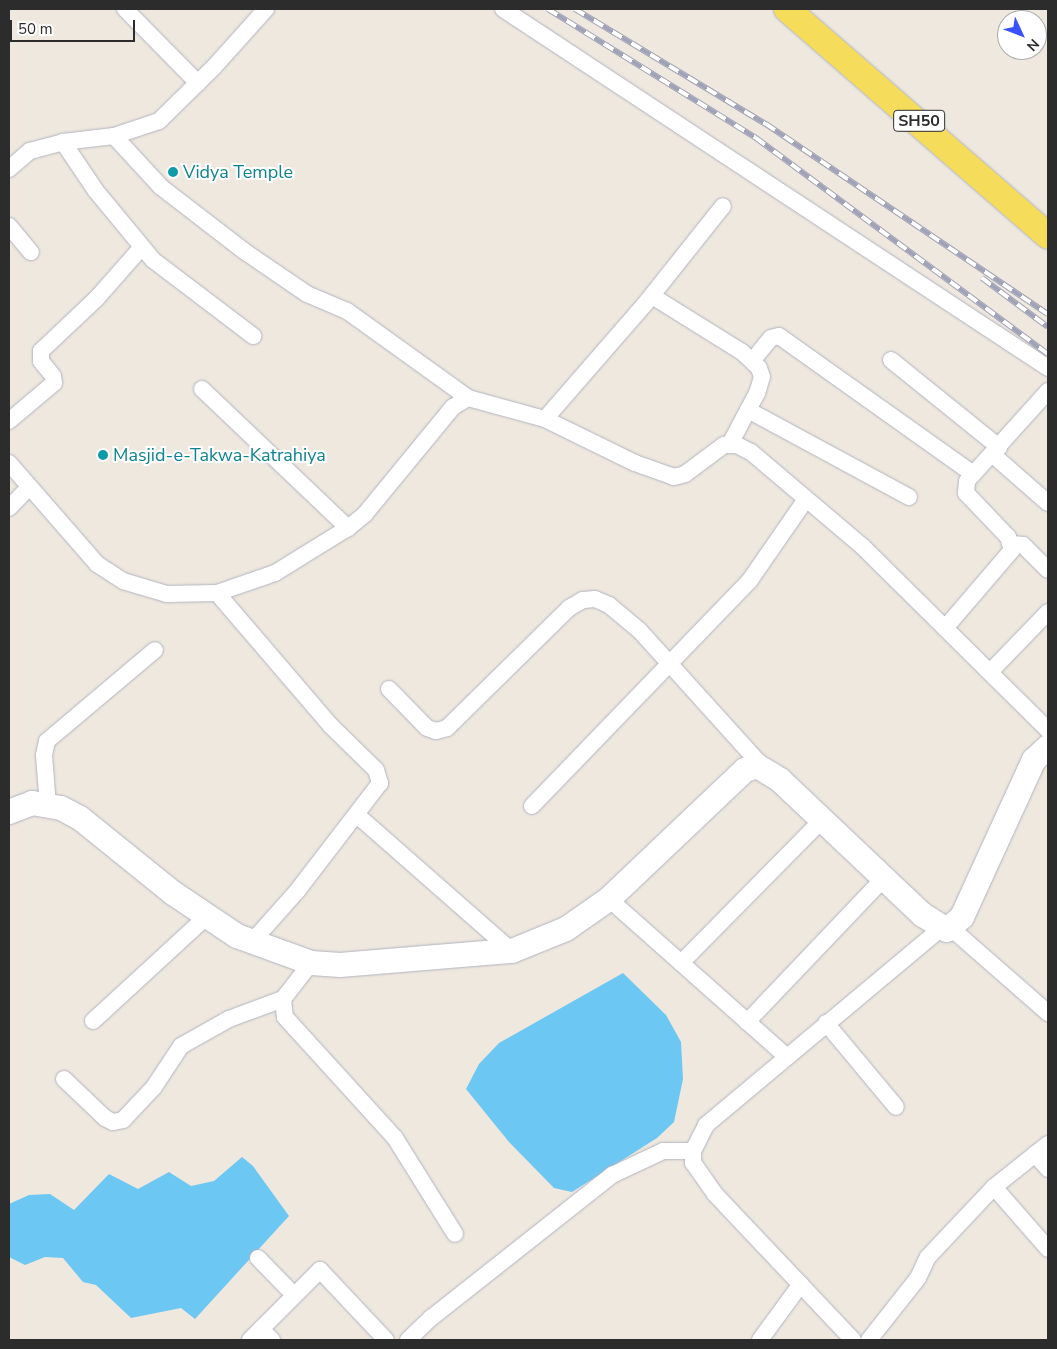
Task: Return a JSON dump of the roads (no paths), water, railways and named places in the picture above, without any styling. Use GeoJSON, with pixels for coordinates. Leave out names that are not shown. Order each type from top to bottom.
{"type":"FeatureCollection","features":[{"type":"Feature","properties":{"kind":"main road","name":"SH50"},"geometry":{"type":"LineString","coordinates":[[787,9],[1048,236]]}},
{"type":"Feature","properties":{"kind":"main road"},"geometry":{"type":"LineString","coordinates":[[9,812],[32,803],[61,808],[80,818],[206,916],[251,943],[311,963],[340,965],[512,951],[566,929],[609,899],[745,770],[750,766],[763,767],[884,878],[946,929],[962,917],[1034,760],[1048,748]]}},
{"type":"Feature","properties":{"kind":"street"},"geometry":{"type":"LineString","coordinates":[[125,9],[198,83]]}},
{"type":"Feature","properties":{"kind":"street"},"geometry":{"type":"LineString","coordinates":[[503,9],[1048,368]]}},
{"type":"Feature","properties":{"kind":"street"},"geometry":{"type":"LineString","coordinates":[[9,169],[30,151],[63,142],[114,136],[159,121],[198,83],[259,11]]}},
{"type":"Feature","properties":{"kind":"street"},"geometry":{"type":"LineString","coordinates":[[114,136],[161,187],[244,251],[307,294],[347,311],[468,398],[546,420],[635,463],[674,477],[685,474],[730,444],[748,410],[762,377],[753,360],[652,296]]}},
{"type":"Feature","properties":{"kind":"street"},"geometry":{"type":"LineString","coordinates":[[63,142],[96,191],[141,248],[253,336]]}},
{"type":"Feature","properties":{"kind":"street"},"geometry":{"type":"LineString","coordinates":[[546,420],[652,296],[723,206]]}},
{"type":"Feature","properties":{"kind":"street"},"geometry":{"type":"LineString","coordinates":[[9,226],[31,252]]}},
{"type":"Feature","properties":{"kind":"street"},"geometry":{"type":"LineString","coordinates":[[9,421],[54,382],[53,376],[41,361],[41,351],[97,298],[141,248]]}},
{"type":"Feature","properties":{"kind":"street"},"geometry":{"type":"LineString","coordinates":[[753,360],[772,338],[779,336],[973,474]]}},
{"type":"Feature","properties":{"kind":"street"},"geometry":{"type":"LineString","coordinates":[[891,360],[996,450],[1048,503]]}},
{"type":"Feature","properties":{"kind":"street"},"geometry":{"type":"LineString","coordinates":[[202,390],[348,528]]}},
{"type":"Feature","properties":{"kind":"street"},"geometry":{"type":"LineString","coordinates":[[1048,391],[967,481],[966,493],[1012,544],[1023,545],[1048,570]]}},
{"type":"Feature","properties":{"kind":"street"},"geometry":{"type":"LineString","coordinates":[[9,463],[28,488],[98,564],[123,581],[167,594],[217,593],[276,573],[348,528],[365,514],[453,407],[468,398]]}},
{"type":"Feature","properties":{"kind":"street"},"geometry":{"type":"LineString","coordinates":[[748,410],[909,497]]}},
{"type":"Feature","properties":{"kind":"street"},"geometry":{"type":"LineString","coordinates":[[730,444],[751,452],[862,546],[1048,730]]}},
{"type":"Feature","properties":{"kind":"street"},"geometry":{"type":"LineString","coordinates":[[9,508],[28,488]]}},
{"type":"Feature","properties":{"kind":"street"},"geometry":{"type":"LineString","coordinates":[[532,806],[750,580],[806,499]]}},
{"type":"Feature","properties":{"kind":"street"},"geometry":{"type":"LineString","coordinates":[[946,627],[1009,555],[1012,544]]}},
{"type":"Feature","properties":{"kind":"street"},"geometry":{"type":"LineString","coordinates":[[217,593],[330,725],[376,770],[380,783],[357,815],[251,943]]}},
{"type":"Feature","properties":{"kind":"street"},"geometry":{"type":"LineString","coordinates":[[389,690],[427,728],[436,731],[447,728],[569,608],[583,600],[595,599],[609,605],[640,631],[763,767]]}},
{"type":"Feature","properties":{"kind":"street"},"geometry":{"type":"LineString","coordinates":[[990,671],[1048,612]]}},
{"type":"Feature","properties":{"kind":"street"},"geometry":{"type":"LineString","coordinates":[[48,806],[44,755],[48,742],[155,650]]}},
{"type":"Feature","properties":{"kind":"street"},"geometry":{"type":"LineString","coordinates":[[357,815],[512,951]]}},
{"type":"Feature","properties":{"kind":"street"},"geometry":{"type":"LineString","coordinates":[[681,963],[822,820]]}},
{"type":"Feature","properties":{"kind":"street"},"geometry":{"type":"LineString","coordinates":[[747,1022],[884,878]]}},
{"type":"Feature","properties":{"kind":"street"},"geometry":{"type":"LineString","coordinates":[[609,899],[786,1056]]}},
{"type":"Feature","properties":{"kind":"street"},"geometry":{"type":"LineString","coordinates":[[93,1021],[206,916]]}},
{"type":"Feature","properties":{"kind":"street"},"geometry":{"type":"LineString","coordinates":[[853,1340],[699,1174],[693,1163],[692,1150],[706,1125],[826,1023],[946,929],[1048,1013]]}},
{"type":"Feature","properties":{"kind":"street"},"geometry":{"type":"LineString","coordinates":[[64,1079],[105,1118],[113,1122],[123,1120],[154,1087],[181,1046],[229,1020],[283,999],[311,963]]}},
{"type":"Feature","properties":{"kind":"street"},"geometry":{"type":"LineString","coordinates":[[283,999],[285,1017],[395,1138],[455,1234]]}},
{"type":"Feature","properties":{"kind":"street"},"geometry":{"type":"LineString","coordinates":[[826,1023],[896,1107]]}},
{"type":"Feature","properties":{"kind":"street"},"geometry":{"type":"LineString","coordinates":[[869,1340],[918,1278],[928,1257],[994,1187],[1042,1149],[1048,1169]]}},
{"type":"Feature","properties":{"kind":"street"},"geometry":{"type":"LineString","coordinates":[[408,1340],[431,1318],[612,1175],[663,1151],[692,1150]]}},
{"type":"Feature","properties":{"kind":"street"},"geometry":{"type":"LineString","coordinates":[[994,1187],[1048,1249]]}},
{"type":"Feature","properties":{"kind":"street"},"geometry":{"type":"LineString","coordinates":[[258,1258],[294,1295]]}},
{"type":"Feature","properties":{"kind":"street"},"geometry":{"type":"LineString","coordinates":[[261,1336],[294,1295],[320,1270],[386,1340]]}},
{"type":"Feature","properties":{"kind":"street"},"geometry":{"type":"LineString","coordinates":[[760,1340],[801,1284]]}},
{"type":"Feature","properties":{"kind":"water"},"geometry":{"type":"Polygon","coordinates":[[[623,973],[666,1015],[681,1042],[683,1079],[674,1122],[657,1138],[572,1192],[554,1188],[509,1142],[466,1089],[479,1064],[499,1043],[623,973]]]}},
{"type":"Feature","properties":{"kind":"water"},"geometry":{"type":"Polygon","coordinates":[[[242,1157],[253,1166],[289,1216],[195,1319],[181,1308],[131,1318],[96,1285],[83,1282],[63,1258],[45,1257],[25,1265],[9,1257],[9,1204],[29,1195],[50,1194],[74,1210],[109,1174],[138,1189],[169,1172],[191,1186],[214,1181],[242,1157]]]}},
{"type":"Feature","properties":{"kind":"railway"},"geometry":{"type":"LineString","coordinates":[[548,9],[756,138],[1048,354]]}},
{"type":"Feature","properties":{"kind":"railway"},"geometry":{"type":"LineString","coordinates":[[575,9],[766,124],[1048,314]]}},
{"type":"Feature","properties":{"kind":"railway"},"geometry":{"type":"LineString","coordinates":[[982,278],[1048,327]]}},
{"type":"Feature","properties":{"kind":"place","name":"Vidya Temple"},"geometry":{"type":"Point","coordinates":[173,172]}},
{"type":"Feature","properties":{"kind":"place","name":"Masjid-e-Takwa-Katrahiya"},"geometry":{"type":"Point","coordinates":[103,455]}}]}
